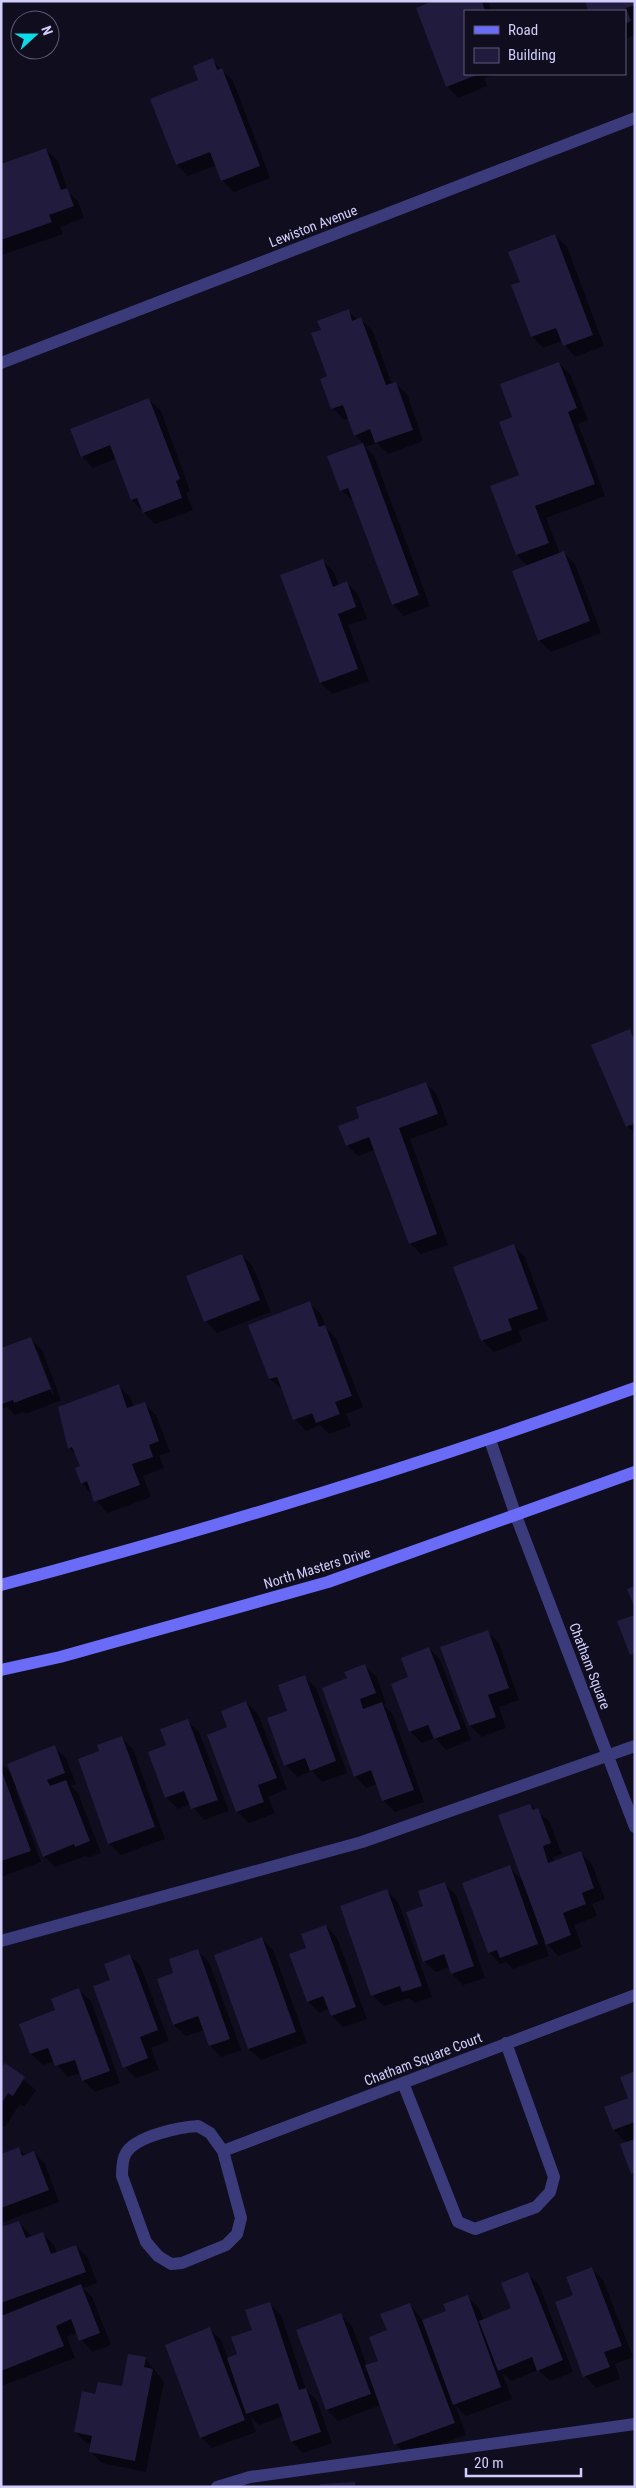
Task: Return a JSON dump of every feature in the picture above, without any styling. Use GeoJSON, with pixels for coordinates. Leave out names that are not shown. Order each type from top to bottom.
{"type":"FeatureCollection","features":[{"type":"Feature","properties":{"kind":"main road"},"geometry":{"type":"LineString","coordinates":[[1,1585],[154,1544],[490,1440],[635,1388]]}},
{"type":"Feature","properties":{"kind":"main road","name":"North Masters Drive"},"geometry":{"type":"LineString","coordinates":[[1,1670],[60,1657],[328,1582],[635,1472]]}},
{"type":"Feature","properties":{"kind":"street","name":"Lewiston Avenue"},"geometry":{"type":"LineString","coordinates":[[1,363],[635,118]]}},
{"type":"Feature","properties":{"kind":"street"},"geometry":{"type":"LineString","coordinates":[[490,1440],[516,1516]]}},
{"type":"Feature","properties":{"kind":"street","name":"Chatham Square"},"geometry":{"type":"LineString","coordinates":[[516,1516],[635,1827]]}},
{"type":"Feature","properties":{"kind":"street"},"geometry":{"type":"LineString","coordinates":[[1,1941],[362,1842],[635,1746]]}},
{"type":"Feature","properties":{"kind":"street","name":"Chatham Square Court"},"geometry":{"type":"LineString","coordinates":[[223,2151],[635,1995]]}},
{"type":"Feature","properties":{"kind":"street"},"geometry":{"type":"LineString","coordinates":[[403,2083],[458,2222],[475,2229],[536,2206],[550,2192],[554,2177],[506,2043]]}},
{"type":"Feature","properties":{"kind":"street"},"geometry":{"type":"LineString","coordinates":[[198,2126],[210,2133],[223,2151],[241,2218],[237,2234],[226,2245],[182,2263],[172,2264],[158,2256],[146,2242],[122,2176],[126,2154],[135,2143],[183,2127],[198,2126]]}},
{"type":"Feature","properties":{"kind":"street"},"geometry":{"type":"LineString","coordinates":[[217,2487],[250,2477],[635,2424]]}},
{"type":"Feature","properties":{"kind":"building"},"geometry":{"type":"Polygon","coordinates":[[[433,1],[482,1],[485,10],[464,10],[464,75],[476,75],[446,87],[416,8],[433,1]]]}},
{"type":"Feature","properties":{"kind":"building"},"geometry":{"type":"Polygon","coordinates":[[[585,1],[635,1],[635,5],[626,8],[631,21],[626,24],[626,10],[588,10],[585,1]]]}},
{"type":"Feature","properties":{"kind":"building"},"geometry":{"type":"Polygon","coordinates":[[[213,58],[217,70],[222,68],[260,166],[221,181],[210,152],[176,165],[150,99],[198,80],[193,66],[213,58]]]}},
{"type":"Feature","properties":{"kind":"building"},"geometry":{"type":"Polygon","coordinates":[[[46,148],[61,190],[67,188],[74,206],[49,215],[52,222],[1,240],[1,164],[46,148]]]}},
{"type":"Feature","properties":{"kind":"building"},"geometry":{"type":"Polygon","coordinates":[[[555,234],[593,335],[563,346],[556,328],[531,337],[511,285],[520,282],[508,252],[555,234]]]}},
{"type":"Feature","properties":{"kind":"building"},"geometry":{"type":"Polygon","coordinates":[[[349,309],[352,321],[361,317],[386,385],[396,382],[413,430],[375,443],[370,429],[354,436],[343,405],[331,409],[320,379],[327,376],[311,333],[321,330],[317,321],[349,309]]]}},
{"type":"Feature","properties":{"kind":"building"},"geometry":{"type":"Polygon","coordinates":[[[559,362],[577,408],[568,412],[595,484],[535,506],[549,543],[516,555],[490,486],[519,475],[499,422],[512,417],[500,384],[559,362]]]}},
{"type":"Feature","properties":{"kind":"building"},"geometry":{"type":"Polygon","coordinates":[[[149,398],[180,479],[176,481],[182,498],[143,513],[137,498],[131,500],[110,445],[81,457],[70,429],[149,398]]]}},
{"type":"Feature","properties":{"kind":"building"},"geometry":{"type":"Polygon","coordinates":[[[363,443],[419,595],[392,605],[348,488],[340,491],[327,456],[363,443]]]}},
{"type":"Feature","properties":{"kind":"building"},"geometry":{"type":"Polygon","coordinates":[[[564,551],[590,621],[538,641],[512,571],[564,551]]]}},
{"type":"Feature","properties":{"kind":"building"},"geometry":{"type":"Polygon","coordinates":[[[323,559],[333,587],[347,581],[356,607],[338,614],[358,669],[320,683],[280,575],[323,559]]]}},
{"type":"Feature","properties":{"kind":"building"},"geometry":{"type":"Polygon","coordinates":[[[630,1029],[635,1041],[635,1123],[626,1127],[591,1045],[630,1029]]]}},
{"type":"Feature","properties":{"kind":"building"},"geometry":{"type":"Polygon","coordinates":[[[426,1082],[438,1114],[399,1128],[437,1234],[409,1244],[369,1137],[346,1146],[338,1126],[359,1118],[356,1107],[426,1082]]]}},
{"type":"Feature","properties":{"kind":"building"},"geometry":{"type":"Polygon","coordinates":[[[514,1244],[538,1309],[508,1319],[512,1330],[481,1341],[453,1267],[514,1244]]]}},
{"type":"Feature","properties":{"kind":"building"},"geometry":{"type":"Polygon","coordinates":[[[242,1254],[260,1300],[204,1322],[186,1276],[242,1254]]]}},
{"type":"Feature","properties":{"kind":"building"},"geometry":{"type":"Polygon","coordinates":[[[310,1301],[319,1327],[325,1325],[352,1396],[335,1402],[340,1414],[316,1423],[312,1413],[293,1420],[277,1377],[269,1379],[248,1325],[310,1301]]]}},
{"type":"Feature","properties":{"kind":"building"},"geometry":{"type":"Polygon","coordinates":[[[31,1337],[51,1389],[14,1403],[13,1400],[2,1404],[1,1348],[31,1337]]]}},
{"type":"Feature","properties":{"kind":"building"},"geometry":{"type":"Polygon","coordinates":[[[119,1384],[127,1408],[145,1402],[159,1441],[149,1445],[153,1457],[132,1464],[140,1485],[94,1502],[87,1481],[81,1484],[75,1468],[80,1466],[72,1447],[68,1449],[58,1407],[119,1384]]]}},
{"type":"Feature","properties":{"kind":"building"},"geometry":{"type":"Polygon","coordinates":[[[635,1586],[635,1609],[627,1589],[635,1586]]]}},
{"type":"Feature","properties":{"kind":"building"},"geometry":{"type":"Polygon","coordinates":[[[635,1615],[635,1653],[630,1655],[617,1621],[635,1615]]]}},
{"type":"Feature","properties":{"kind":"building"},"geometry":{"type":"Polygon","coordinates":[[[488,1630],[509,1688],[488,1695],[496,1717],[469,1726],[440,1647],[488,1630]]]}},
{"type":"Feature","properties":{"kind":"building"},"geometry":{"type":"Polygon","coordinates":[[[429,1647],[461,1729],[434,1739],[428,1725],[409,1732],[391,1684],[408,1677],[401,1658],[429,1647]]]}},
{"type":"Feature","properties":{"kind":"building"},"geometry":{"type":"Polygon","coordinates":[[[365,1664],[376,1693],[360,1699],[363,1709],[382,1702],[414,1790],[382,1801],[371,1770],[354,1777],[322,1688],[347,1678],[344,1672],[365,1664]]]}},
{"type":"Feature","properties":{"kind":"building"},"geometry":{"type":"Polygon","coordinates":[[[305,1675],[336,1761],[310,1771],[305,1758],[284,1766],[267,1718],[287,1711],[278,1685],[305,1675]]]}},
{"type":"Feature","properties":{"kind":"building"},"geometry":{"type":"Polygon","coordinates":[[[246,1701],[277,1778],[258,1785],[264,1802],[236,1812],[207,1735],[227,1727],[221,1711],[246,1701]]]}},
{"type":"Feature","properties":{"kind":"building"},"geometry":{"type":"Polygon","coordinates":[[[188,1719],[218,1800],[191,1809],[184,1791],[165,1798],[148,1752],[166,1745],[160,1729],[188,1719]]]}},
{"type":"Feature","properties":{"kind":"building"},"geometry":{"type":"Polygon","coordinates":[[[122,1736],[155,1827],[108,1844],[78,1759],[99,1751],[97,1745],[122,1736]]]}},
{"type":"Feature","properties":{"kind":"building"},"geometry":{"type":"Polygon","coordinates":[[[55,1745],[65,1773],[47,1780],[50,1786],[66,1780],[90,1841],[75,1847],[74,1844],[43,1857],[7,1764],[55,1745]]]}},
{"type":"Feature","properties":{"kind":"building"},"geometry":{"type":"Polygon","coordinates":[[[1,1769],[31,1851],[1,1861],[1,1769]]]}},
{"type":"Feature","properties":{"kind":"building"},"geometry":{"type":"Polygon","coordinates":[[[530,1804],[533,1810],[538,1808],[551,1843],[543,1846],[548,1863],[581,1851],[594,1888],[582,1893],[586,1904],[563,1913],[571,1935],[546,1945],[498,1815],[530,1804]]]}},
{"type":"Feature","properties":{"kind":"building"},"geometry":{"type":"Polygon","coordinates":[[[510,1865],[538,1944],[500,1958],[497,1950],[488,1953],[462,1883],[510,1865]]]}},
{"type":"Feature","properties":{"kind":"building"},"geometry":{"type":"Polygon","coordinates":[[[445,1882],[474,1966],[451,1974],[444,1954],[423,1962],[406,1912],[423,1906],[418,1891],[445,1882]]]}},
{"type":"Feature","properties":{"kind":"building"},"geometry":{"type":"Polygon","coordinates":[[[387,1889],[422,1986],[402,1992],[400,1986],[371,1996],[340,1906],[387,1889]]]}},
{"type":"Feature","properties":{"kind":"building"},"geometry":{"type":"Polygon","coordinates":[[[326,1925],[356,2007],[331,2016],[323,1996],[307,2002],[289,1954],[306,1948],[301,1934],[326,1925]]]}},
{"type":"Feature","properties":{"kind":"building"},"geometry":{"type":"Polygon","coordinates":[[[262,1937],[296,2032],[248,2049],[214,1955],[262,1937]]]}},
{"type":"Feature","properties":{"kind":"building"},"geometry":{"type":"Polygon","coordinates":[[[198,1949],[230,2039],[209,2046],[198,2016],[173,2025],[157,1979],[173,1973],[169,1959],[198,1949]]]}},
{"type":"Feature","properties":{"kind":"building"},"geometry":{"type":"Polygon","coordinates":[[[130,1954],[158,2030],[140,2037],[148,2058],[123,2068],[93,1986],[110,1980],[104,1964],[130,1954]]]}},
{"type":"Feature","properties":{"kind":"building"},"geometry":{"type":"Polygon","coordinates":[[[79,1988],[110,2071],[82,2081],[75,2060],[55,2066],[48,2048],[30,2054],[19,2024],[55,2010],[51,1999],[79,1988]]]}},
{"type":"Feature","properties":{"kind":"building"},"geometry":{"type":"Polygon","coordinates":[[[5,2063],[25,2077],[13,2096],[8,2093],[1,2104],[1,2069],[5,2063]]]}},
{"type":"Feature","properties":{"kind":"building"},"geometry":{"type":"Polygon","coordinates":[[[635,2071],[635,2122],[613,2130],[604,2107],[628,2098],[620,2077],[635,2071]]]}},
{"type":"Feature","properties":{"kind":"building"},"geometry":{"type":"Polygon","coordinates":[[[635,2139],[635,2172],[631,2174],[620,2144],[635,2139]]]}},
{"type":"Feature","properties":{"kind":"building"},"geometry":{"type":"Polygon","coordinates":[[[19,2147],[22,2156],[34,2151],[49,2190],[1,2208],[1,2154],[19,2147]]]}},
{"type":"Feature","properties":{"kind":"building"},"geometry":{"type":"Polygon","coordinates":[[[19,2221],[26,2238],[43,2232],[51,2254],[76,2245],[86,2272],[1,2303],[1,2227],[19,2221]]]}},
{"type":"Feature","properties":{"kind":"building"},"geometry":{"type":"Polygon","coordinates":[[[592,2267],[622,2346],[604,2352],[610,2367],[583,2377],[555,2302],[573,2295],[566,2277],[592,2267]]]}},
{"type":"Feature","properties":{"kind":"building"},"geometry":{"type":"Polygon","coordinates":[[[528,2272],[563,2360],[537,2371],[532,2357],[498,2371],[479,2321],[511,2308],[501,2283],[528,2272]]]}},
{"type":"Feature","properties":{"kind":"building"},"geometry":{"type":"Polygon","coordinates":[[[81,2284],[100,2333],[79,2341],[71,2319],[56,2326],[64,2346],[1,2371],[1,2316],[81,2284]]]}},
{"type":"Feature","properties":{"kind":"building"},"geometry":{"type":"Polygon","coordinates":[[[468,2295],[501,2387],[453,2405],[422,2320],[446,2311],[443,2304],[468,2295]]]}},
{"type":"Feature","properties":{"kind":"building"},"geometry":{"type":"Polygon","coordinates":[[[270,2302],[299,2390],[306,2388],[321,2432],[291,2442],[278,2403],[246,2414],[227,2358],[237,2354],[231,2337],[252,2330],[245,2310],[270,2302]]]}},
{"type":"Feature","properties":{"kind":"building"},"geometry":{"type":"Polygon","coordinates":[[[410,2303],[455,2423],[394,2445],[365,2365],[378,2361],[369,2337],[387,2330],[380,2314],[410,2303]]]}},
{"type":"Feature","properties":{"kind":"building"},"geometry":{"type":"Polygon","coordinates":[[[341,2313],[371,2394],[326,2410],[296,2330],[341,2313]]]}},
{"type":"Feature","properties":{"kind":"building"},"geometry":{"type":"Polygon","coordinates":[[[210,2327],[245,2420],[200,2438],[165,2345],[210,2327]]]}},
{"type":"Feature","properties":{"kind":"building"},"geometry":{"type":"Polygon","coordinates":[[[128,2354],[146,2357],[144,2367],[153,2369],[135,2461],[89,2452],[92,2436],[74,2432],[82,2391],[95,2394],[98,2382],[122,2386],[128,2354]]]}},
{"type":"Feature","properties":{"kind":"building"},"geometry":{"type":"Polygon","coordinates":[[[355,2482],[355,2487],[320,2487],[320,2484],[355,2482]]]}}]}
